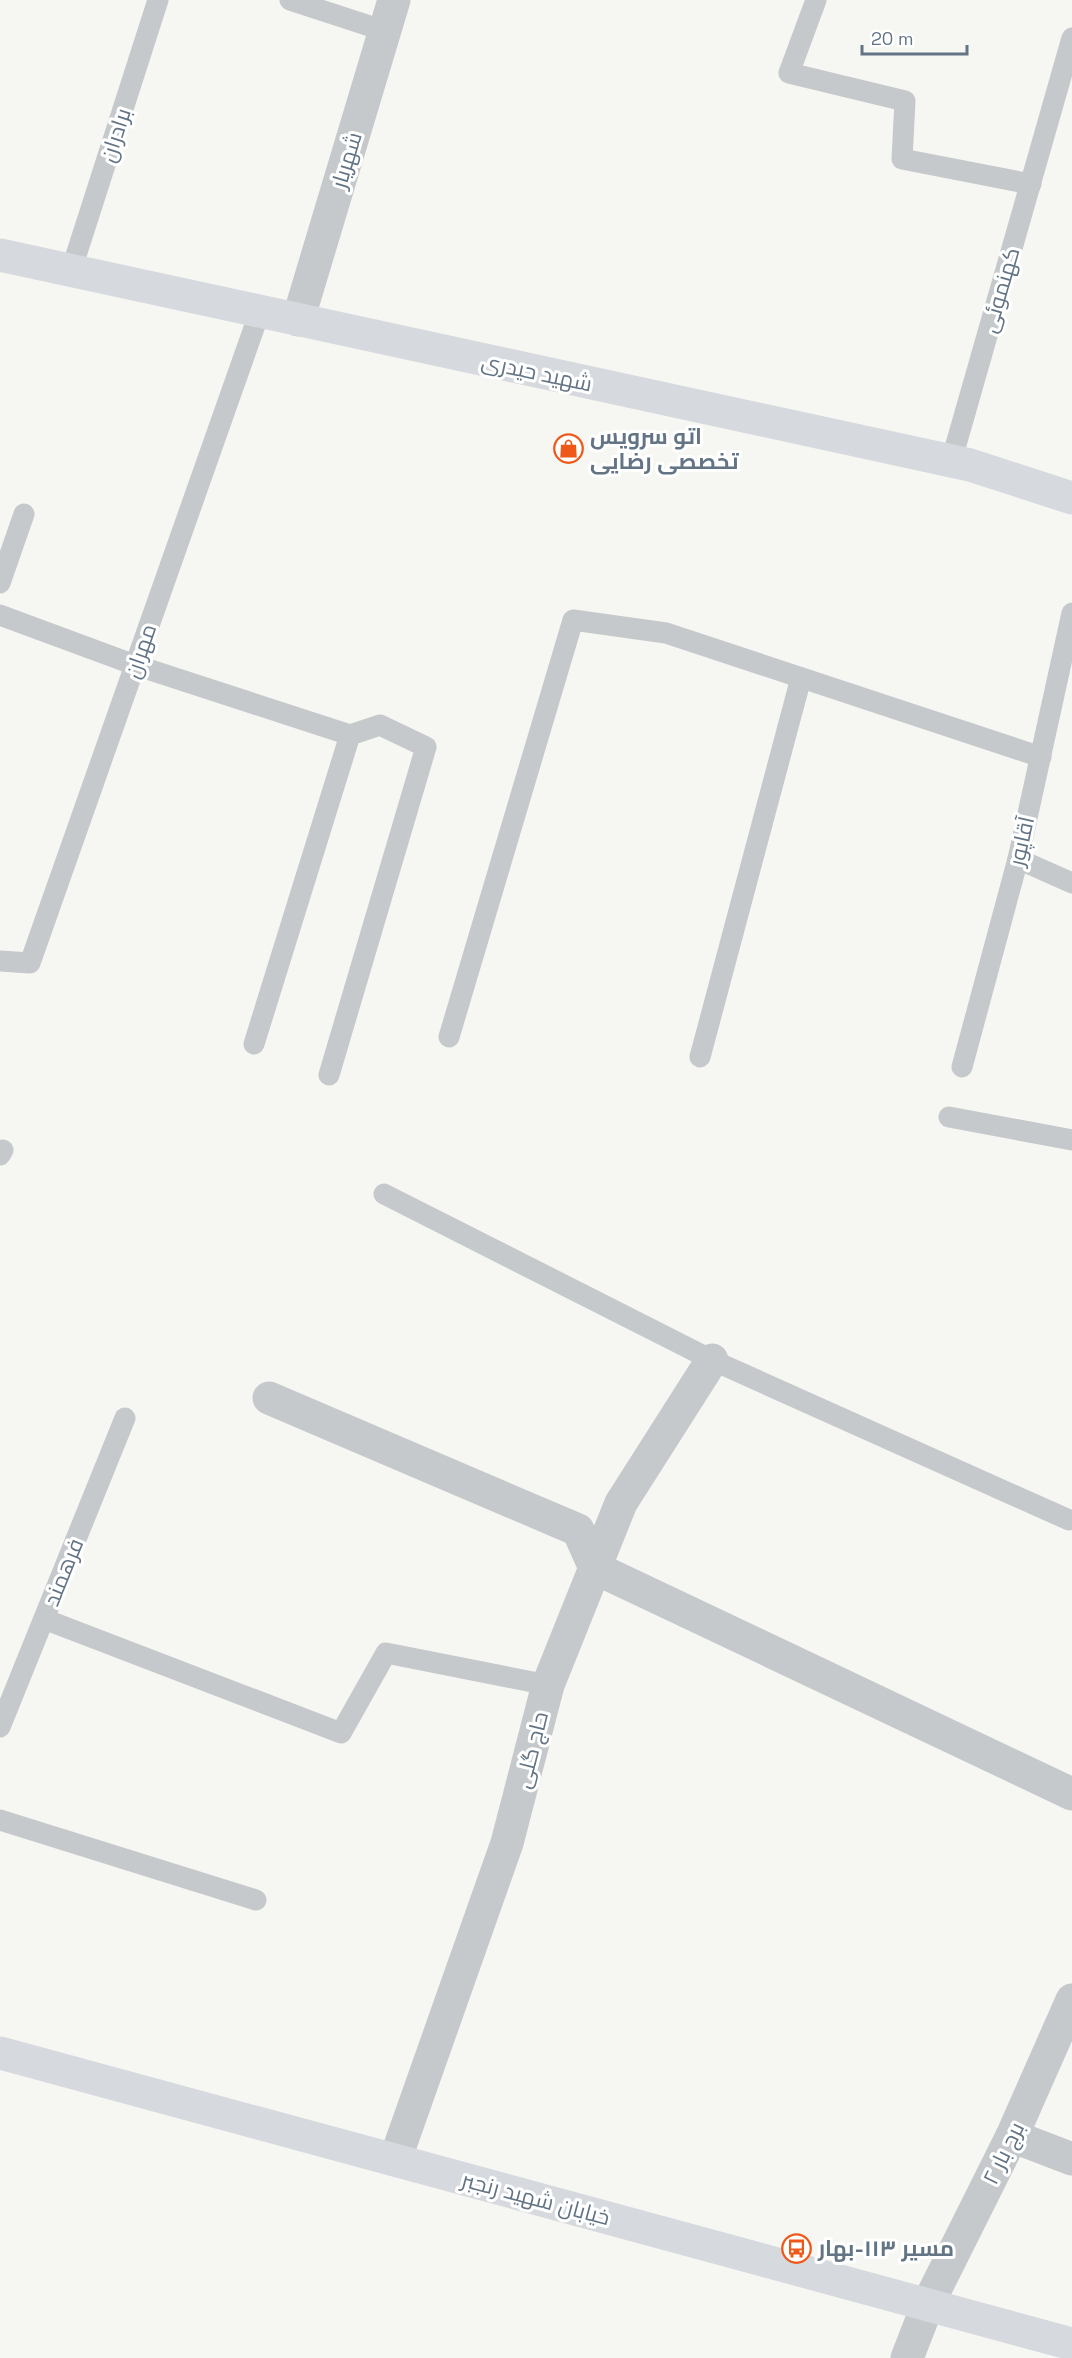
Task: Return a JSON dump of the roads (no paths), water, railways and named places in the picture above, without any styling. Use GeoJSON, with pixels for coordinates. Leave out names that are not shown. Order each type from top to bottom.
{"type":"FeatureCollection","features":[{"type":"Feature","properties":{"kind":"main road","name":"شهید حیدری"},"geometry":{"type":"LineString","coordinates":[[0,255],[970,465],[1072,498]]}},
{"type":"Feature","properties":{"kind":"main road","name":"خیابان شهید رنجبر"},"geometry":{"type":"LineString","coordinates":[[0,2053],[1072,2344]]}},
{"type":"Feature","properties":{"kind":"street","name":"شهریار"},"geometry":{"type":"LineString","coordinates":[[298,320],[394,0]]}},
{"type":"Feature","properties":{"kind":"street","name":"حاج گلی"},"geometry":{"type":"LineString","coordinates":[[395,2160],[507,1843],[548,1685],[621,1503],[712,1360]]}},
{"type":"Feature","properties":{"kind":"street"},"geometry":{"type":"LineString","coordinates":[[269,1398],[578,1530],[595,1568],[1072,1794]]}},
{"type":"Feature","properties":{"kind":"street","name":"برج بار ۲"},"geometry":{"type":"LineString","coordinates":[[907,2358],[928,2304],[1012,2136],[1072,2000]]}},
{"type":"Feature","properties":{"kind":"street"},"geometry":{"type":"LineString","coordinates":[[1012,2136],[1072,2159]]}},
{"type":"Feature","properties":{"kind":"lane","name":"برادران"},"geometry":{"type":"LineString","coordinates":[[71,271],[158,0]]}},
{"type":"Feature","properties":{"kind":"lane"},"geometry":{"type":"LineString","coordinates":[[290,0],[385,32]]}},
{"type":"Feature","properties":{"kind":"lane"},"geometry":{"type":"LineString","coordinates":[[816,0],[789,73],[905,101],[902,159],[1031,184]]}},
{"type":"Feature","properties":{"kind":"lane","name":"کهنموئی"},"geometry":{"type":"LineString","coordinates":[[951,462],[1072,38]]}},
{"type":"Feature","properties":{"kind":"lane","name":"مهران"},"geometry":{"type":"LineString","coordinates":[[0,961],[30,963],[260,311]]}},
{"type":"Feature","properties":{"kind":"lane"},"geometry":{"type":"LineString","coordinates":[[0,583],[24,514]]}},
{"type":"Feature","properties":{"kind":"lane","name":"آقاپور"},"geometry":{"type":"LineString","coordinates":[[962,1067],[1018,859],[1072,613]]}},
{"type":"Feature","properties":{"kind":"lane"},"geometry":{"type":"LineString","coordinates":[[0,615],[135,665],[350,735],[380,725],[426,747],[329,1075]]}},
{"type":"Feature","properties":{"kind":"lane"},"geometry":{"type":"LineString","coordinates":[[448,1037],[573,620],[666,633],[1041,757]]}},
{"type":"Feature","properties":{"kind":"lane"},"geometry":{"type":"LineString","coordinates":[[700,1057],[801,678]]}},
{"type":"Feature","properties":{"kind":"lane"},"geometry":{"type":"LineString","coordinates":[[254,1044],[350,735]]}},
{"type":"Feature","properties":{"kind":"lane"},"geometry":{"type":"LineString","coordinates":[[1018,859],[1072,883]]}},
{"type":"Feature","properties":{"kind":"lane"},"geometry":{"type":"LineString","coordinates":[[949,1117],[1072,1140]]}},
{"type":"Feature","properties":{"kind":"lane"},"geometry":{"type":"LineString","coordinates":[[384,1194],[712,1360],[1069,1520]]}},
{"type":"Feature","properties":{"kind":"lane","name":"فرهمند"},"geometry":{"type":"LineString","coordinates":[[0,1727],[125,1418]]}},
{"type":"Feature","properties":{"kind":"lane"},"geometry":{"type":"LineString","coordinates":[[44,1619],[341,1733],[386,1653],[548,1685]]}},
{"type":"Feature","properties":{"kind":"lane"},"geometry":{"type":"LineString","coordinates":[[0,1820],[256,1900]]}},
{"type":"Feature","properties":{"kind":"place","name":"اتو سرویس تخصصی رضایی"},"geometry":{"type":"Point","coordinates":[569,449]}},
{"type":"Feature","properties":{"kind":"place","name":"مسیر ۱۱۳-بهار"},"geometry":{"type":"Point","coordinates":[797,2248]}}]}
